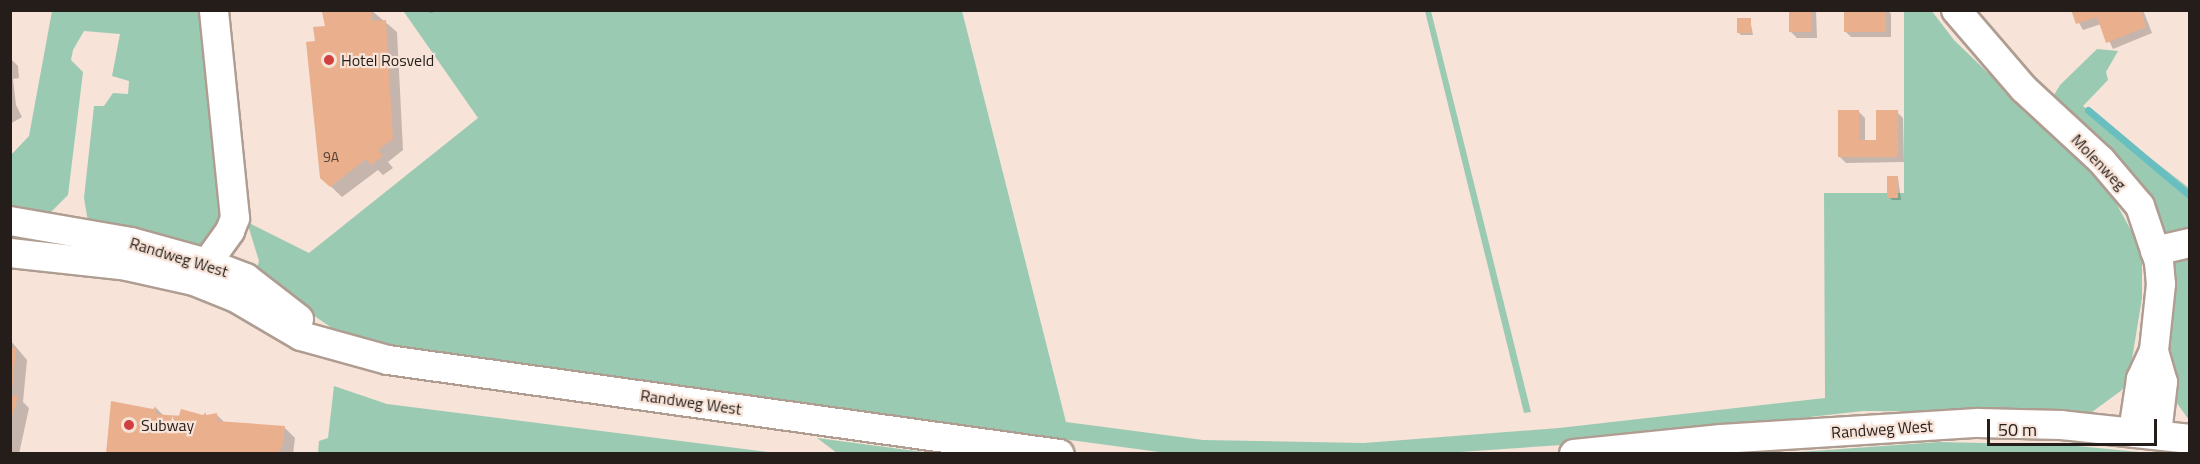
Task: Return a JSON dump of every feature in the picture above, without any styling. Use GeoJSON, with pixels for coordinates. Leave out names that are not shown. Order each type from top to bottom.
{"type":"FeatureCollection","features":[{"type":"Feature","properties":{"kind":"street"},"geometry":{"type":"LineString","coordinates":[[201,272],[235,218],[214,10]]}},
{"type":"Feature","properties":{"kind":"street","name":"Molenweg"},"geometry":{"type":"LineString","coordinates":[[1956,10],[2024,89],[2101,160],[2139,206],[2155,251],[2162,284],[2154,351],[2163,381],[2145,433]]}},
{"type":"Feature","properties":{"kind":"street","name":"Randweg West"},"geometry":{"type":"LineString","coordinates":[[10,221],[131,242],[201,272]]}},
{"type":"Feature","properties":{"kind":"street"},"geometry":{"type":"LineString","coordinates":[[2155,251],[2190,243]]}},
{"type":"Feature","properties":{"kind":"street","name":"Randweg West"},"geometry":{"type":"LineString","coordinates":[[10,252],[246,278],[325,342],[388,360],[1059,453]]}},
{"type":"Feature","properties":{"kind":"street","name":"Randweg West"},"geometry":{"type":"LineString","coordinates":[[1574,453],[1721,439],[1978,423],[2061,425],[2190,439]]}},
{"type":"Feature","properties":{"kind":"green space"},"geometry":{"type":"Polygon","coordinates":[[[200,10],[224,215],[203,249],[88,222],[84,198],[94,106],[104,106],[113,93],[128,94],[129,81],[112,76],[120,34],[84,31],[73,50],[71,60],[83,72],[68,195],[48,215],[11,209],[10,156],[29,136],[52,11],[200,10]]]}},
{"type":"Feature","properties":{"kind":"green space"},"geometry":{"type":"Polygon","coordinates":[[[1931,10],[1954,40],[2109,190],[2134,236],[2142,261],[2142,298],[2131,365],[2122,390],[2092,412],[1863,411],[1561,445],[1445,453],[1174,454],[551,370],[345,337],[255,275],[259,261],[247,222],[309,253],[478,118],[404,12],[962,11],[1066,422],[1203,440],[1364,443],[1559,428],[1825,398],[1824,193],[1904,193],[1904,11],[1931,10]]]}},
{"type":"Feature","properties":{"kind":"green space"},"geometry":{"type":"Polygon","coordinates":[[[1425,11],[1431,11],[1531,412],[1524,413],[1425,11]]]}},
{"type":"Feature","properties":{"kind":"green space"},"geometry":{"type":"Polygon","coordinates":[[[2097,49],[2118,51],[2106,72],[2108,80],[2083,106],[2189,188],[2189,236],[2170,234],[2155,225],[2051,100],[2060,85],[2097,49]]]}},
{"type":"Feature","properties":{"kind":"green space"},"geometry":{"type":"Polygon","coordinates":[[[2189,253],[2189,420],[2169,392],[2168,269],[2175,258],[2189,253]]]}},
{"type":"Feature","properties":{"kind":"green space"},"geometry":{"type":"Polygon","coordinates":[[[334,386],[387,404],[775,453],[318,453],[319,441],[328,438],[334,386]]]}},
{"type":"Feature","properties":{"kind":"green space"},"geometry":{"type":"Polygon","coordinates":[[[817,438],[931,453],[837,453],[817,438]]]}},
{"type":"Feature","properties":{"kind":"green space"},"geometry":{"type":"Polygon","coordinates":[[[1939,442],[2067,445],[2149,453],[1772,454],[1939,442]]]}},
{"type":"Feature","properties":{"kind":"building"},"geometry":{"type":"Polygon","coordinates":[[[371,10],[372,21],[386,20],[393,139],[378,150],[383,156],[371,165],[366,159],[330,187],[320,178],[306,42],[315,41],[313,27],[325,26],[322,12],[371,10]]]}},
{"type":"Feature","properties":{"kind":"building"},"geometry":{"type":"Polygon","coordinates":[[[1789,10],[1811,10],[1811,32],[1789,32],[1789,10]]]}},
{"type":"Feature","properties":{"kind":"building"},"geometry":{"type":"Polygon","coordinates":[[[1844,10],[1886,10],[1886,32],[1844,32],[1844,10]]]}},
{"type":"Feature","properties":{"kind":"building"},"geometry":{"type":"Polygon","coordinates":[[[2071,10],[2141,10],[2146,27],[2106,43],[2097,17],[2076,24],[2071,10]]]}},
{"type":"Feature","properties":{"kind":"building"},"geometry":{"type":"Polygon","coordinates":[[[1737,18],[1751,18],[1751,33],[1737,33],[1737,18]]]}},
{"type":"Feature","properties":{"kind":"building"},"geometry":{"type":"Polygon","coordinates":[[[1838,110],[1859,110],[1859,140],[1876,140],[1876,110],[1898,110],[1898,157],[1838,157],[1838,110]]]}},
{"type":"Feature","properties":{"kind":"building"},"geometry":{"type":"Polygon","coordinates":[[[1887,176],[1898,176],[1898,198],[1887,198],[1887,176]]]}},
{"type":"Feature","properties":{"kind":"building"},"geometry":{"type":"Polygon","coordinates":[[[10,347],[16,348],[12,392],[10,391],[10,347]]]}},
{"type":"Feature","properties":{"kind":"building"},"geometry":{"type":"Polygon","coordinates":[[[10,395],[18,396],[12,417],[10,417],[10,395]]]}},
{"type":"Feature","properties":{"kind":"building"},"geometry":{"type":"Polygon","coordinates":[[[111,401],[153,409],[156,406],[155,414],[179,416],[181,409],[203,415],[206,412],[206,415],[217,413],[217,421],[285,426],[283,442],[279,454],[106,454],[111,401]]]}},
{"type":"Feature","properties":{"kind":"waterway"},"geometry":{"type":"LineString","coordinates":[[2088,110],[2190,196]]}},
{"type":"Feature","properties":{"kind":"place","name":"Hotel Rosveld"},"geometry":{"type":"Point","coordinates":[329,60]}},
{"type":"Feature","properties":{"kind":"place","name":"Subway"},"geometry":{"type":"Point","coordinates":[129,425]}}]}
